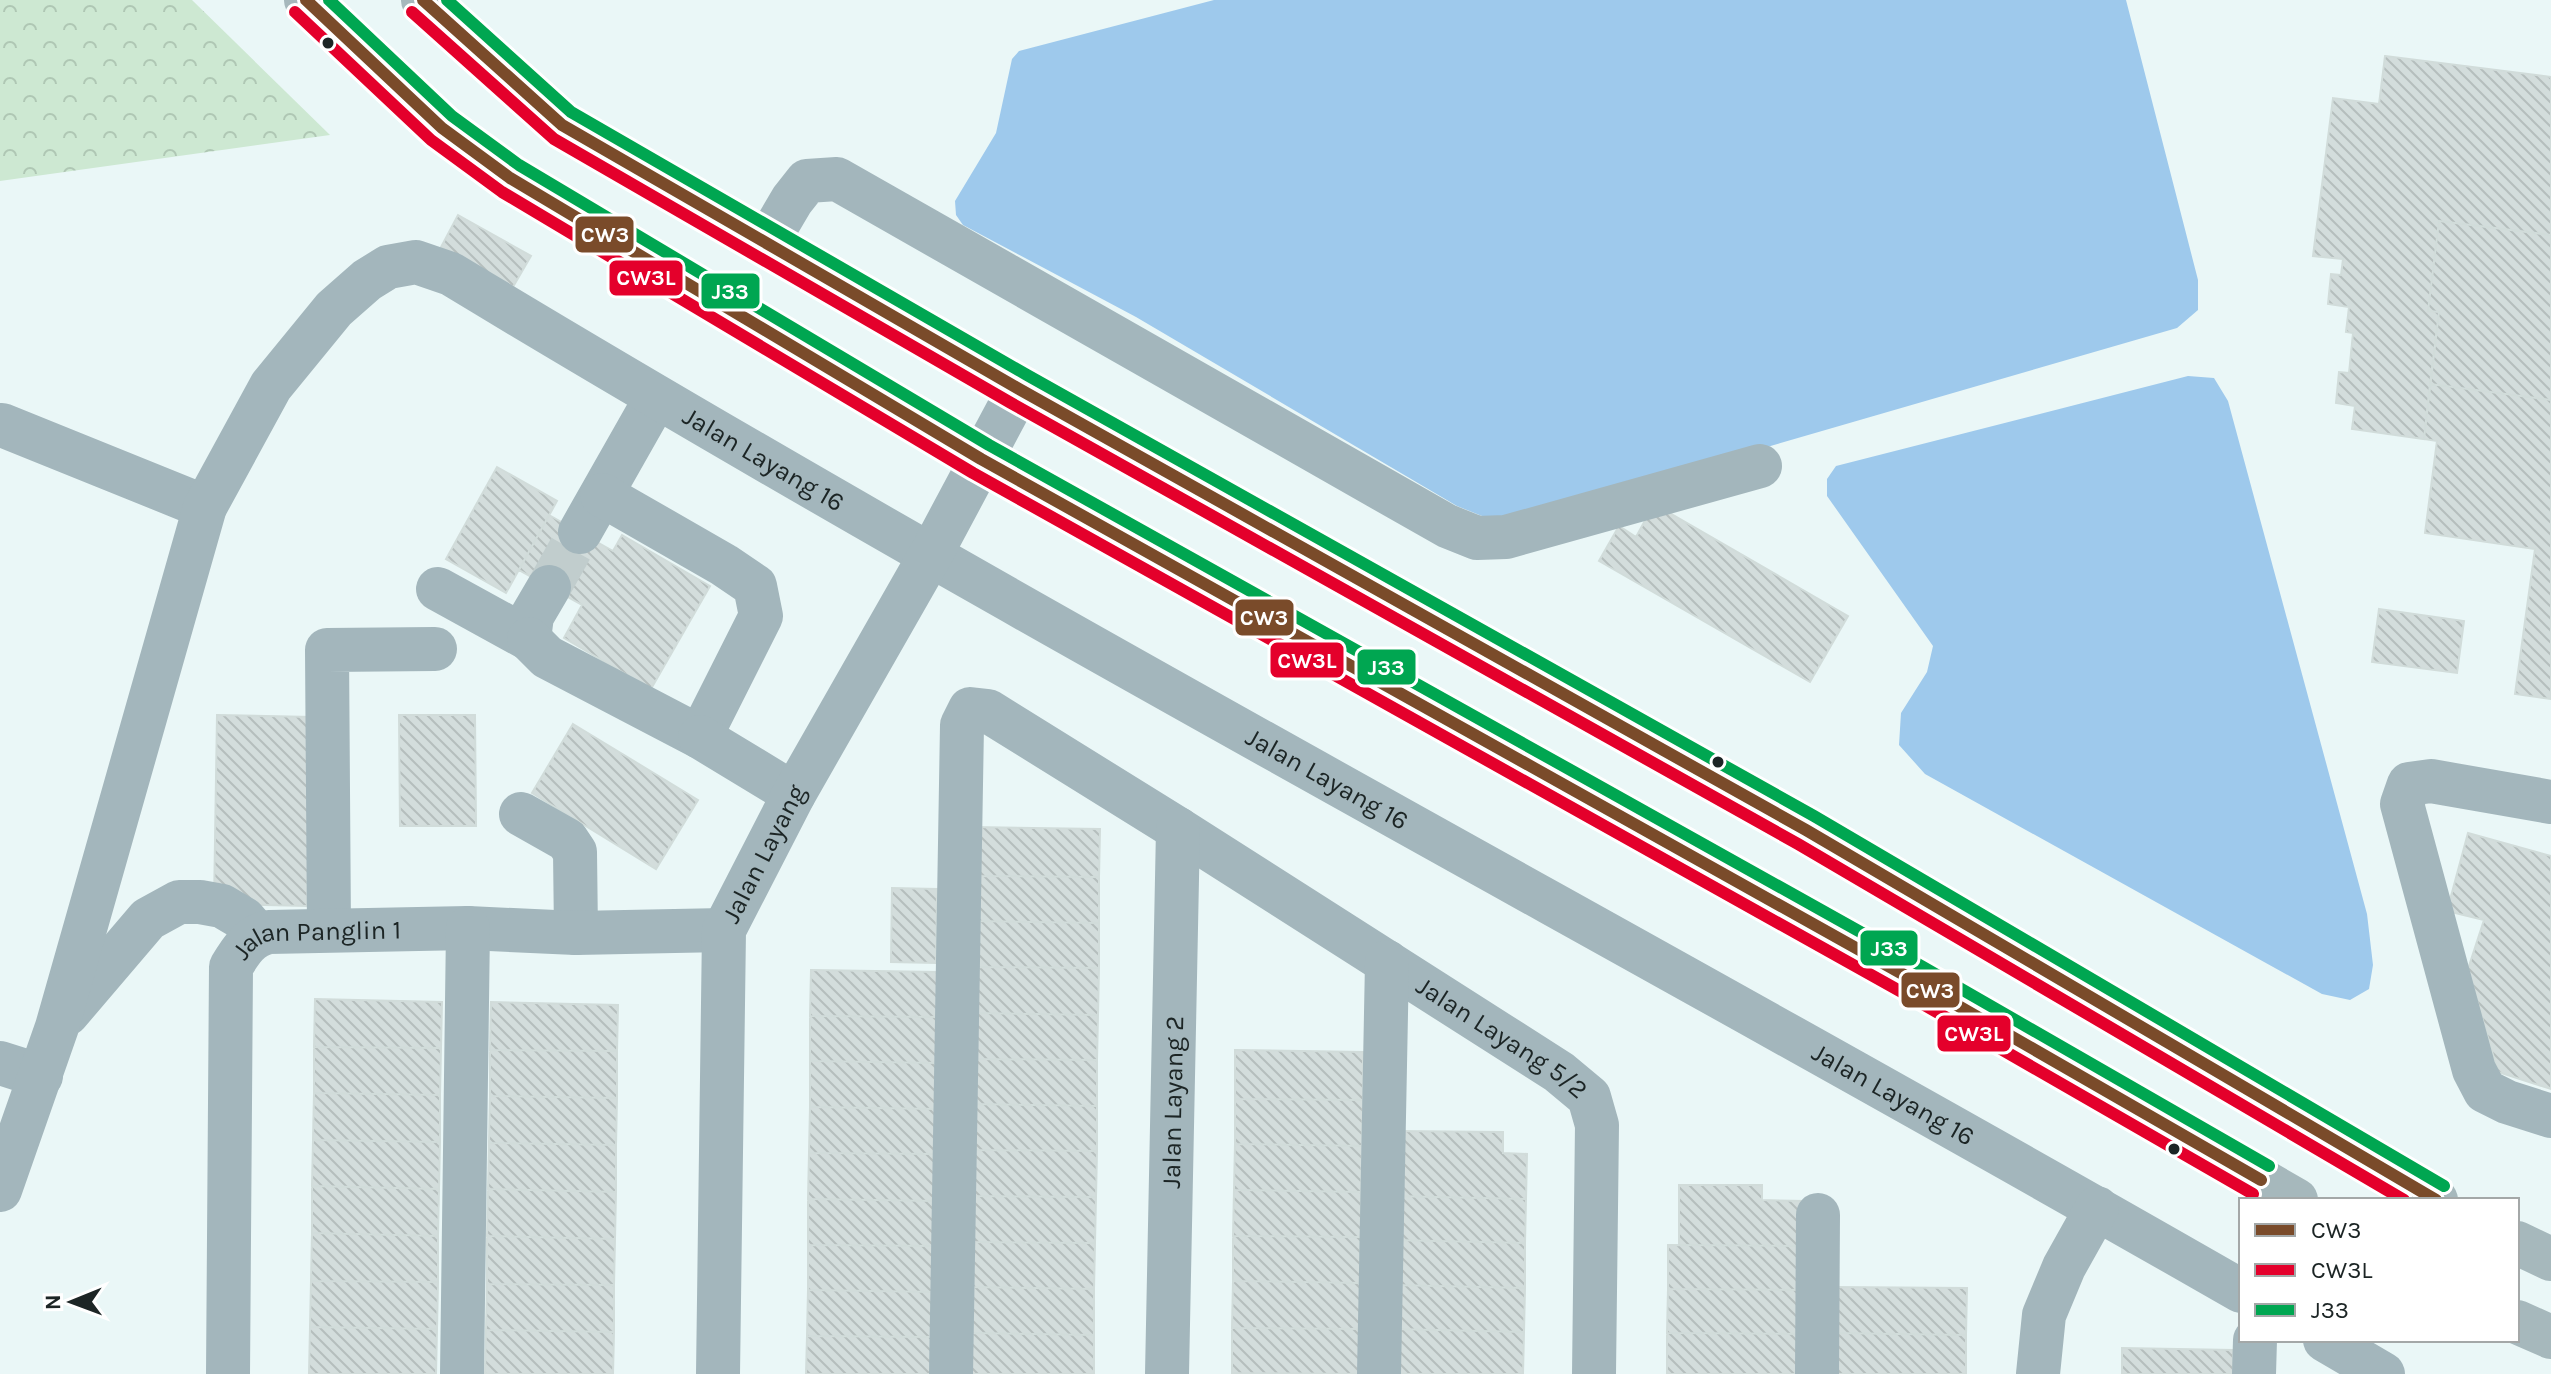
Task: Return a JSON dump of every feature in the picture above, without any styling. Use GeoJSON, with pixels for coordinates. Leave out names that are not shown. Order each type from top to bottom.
{"type":"FeatureCollection","features":[{"type":"Feature","properties":{"kind":"main road"},"geometry":{"type":"LineString","coordinates":[[306,0],[442,128],[510,178],[981,459],[1915,981],[2293,1198]]}},
{"type":"Feature","properties":{"kind":"main road"},"geometry":{"type":"LineString","coordinates":[[423,0],[562,125],[1019,389],[1806,830],[2433,1198]]}},
{"type":"Feature","properties":{"kind":"main road"},"geometry":{"type":"LineString","coordinates":[[2519,1244],[2551,1259]]}},
{"type":"Feature","properties":{"kind":"main road"},"geometry":{"type":"LineString","coordinates":[[2519,1323],[2551,1337]]}},
{"type":"Feature","properties":{"kind":"street"},"geometry":{"type":"LineString","coordinates":[[766,244],[807,181],[837,179],[1447,526],[1477,538],[1506,537],[1760,466]]}},
{"type":"Feature","properties":{"kind":"street","name":"Jalan Layang 16"},"geometry":{"type":"LineString","coordinates":[[205,507],[271,386],[334,309],[367,280],[388,267],[416,262],[451,274],[656,398],[2239,1290]]}},
{"type":"Feature","properties":{"kind":"street","name":"Jalan Layang"},"geometry":{"type":"LineString","coordinates":[[718,1374],[724,930],[794,794],[931,554],[1019,389]]}},
{"type":"Feature","properties":{"kind":"street"},"geometry":{"type":"LineString","coordinates":[[580,532],[656,398]]}},
{"type":"Feature","properties":{"kind":"street"},"geometry":{"type":"LineString","coordinates":[[0,1190],[57,1027],[205,507],[2,425]]}},
{"type":"Feature","properties":{"kind":"street"},"geometry":{"type":"LineString","coordinates":[[602,495],[755,586],[761,616],[700,737]]}},
{"type":"Feature","properties":{"kind":"street"},"geometry":{"type":"LineString","coordinates":[[529,639],[532,616],[549,587]]}},
{"type":"Feature","properties":{"kind":"street"},"geometry":{"type":"LineString","coordinates":[[438,589],[529,639],[547,657],[700,737],[794,794]]}},
{"type":"Feature","properties":{"kind":"street"},"geometry":{"type":"LineString","coordinates":[[329,930],[327,650],[435,649]]}},
{"type":"Feature","properties":{"kind":"street","name":"Jalan Layang 5/2"},"geometry":{"type":"LineString","coordinates":[[951,1374],[962,725],[970,709],[988,711],[1178,829],[1559,1072],[1589,1097],[1597,1125],[1594,1374]]}},
{"type":"Feature","properties":{"kind":"street"},"geometry":{"type":"LineString","coordinates":[[2551,802],[2431,781],[2409,784],[2402,804],[2474,1070],[2485,1091],[2507,1102],[2551,1116]]}},
{"type":"Feature","properties":{"kind":"street"},"geometry":{"type":"LineString","coordinates":[[521,814],[567,840],[575,852],[576,933]]}},
{"type":"Feature","properties":{"kind":"street","name":"Jalan Layang 2"},"geometry":{"type":"LineString","coordinates":[[1167,1374],[1178,829]]}},
{"type":"Feature","properties":{"kind":"street"},"geometry":{"type":"LineString","coordinates":[[57,1027],[148,919],[162,909],[179,902],[222,906],[244,919],[257,934]]}},
{"type":"Feature","properties":{"kind":"street"},"geometry":{"type":"LineString","coordinates":[[462,1374],[468,928]]}},
{"type":"Feature","properties":{"kind":"street","name":"Jalan Panglin 1"},"geometry":{"type":"LineString","coordinates":[[228,1374],[231,967],[240,951],[257,934],[468,928],[576,933],[724,930]]}},
{"type":"Feature","properties":{"kind":"street"},"geometry":{"type":"LineString","coordinates":[[1379,1374],[1387,962]]}},
{"type":"Feature","properties":{"kind":"street"},"geometry":{"type":"LineString","coordinates":[[0,1063],[41,1076]]}},
{"type":"Feature","properties":{"kind":"street"},"geometry":{"type":"LineString","coordinates":[[2038,1374],[2044,1315],[2064,1267],[2097,1208]]}},
{"type":"Feature","properties":{"kind":"street"},"geometry":{"type":"LineString","coordinates":[[1817,1374],[1818,1215]]}},
{"type":"Feature","properties":{"kind":"street"},"geometry":{"type":"LineString","coordinates":[[2254,1374],[2255,1342]]}},
{"type":"Feature","properties":{"kind":"street"},"geometry":{"type":"LineString","coordinates":[[2328,1342],[2383,1374]]}},
{"type":"Feature","properties":{"kind":"green space"},"geometry":{"type":"Polygon","coordinates":[[[0,0],[192,0],[330,135],[0,181],[0,0]]]}},
{"type":"Feature","properties":{"kind":"water"},"geometry":{"type":"Polygon","coordinates":[[[1214,0],[2126,0],[2198,280],[2198,310],[2177,328],[1529,516],[1492,520],[1457,506],[1136,317],[963,225],[956,215],[955,201],[996,133],[1012,59],[1019,51],[1214,0]]]}},
{"type":"Feature","properties":{"kind":"water"},"geometry":{"type":"Polygon","coordinates":[[[2188,376],[2214,378],[2228,401],[2367,914],[2373,965],[2369,989],[2350,1000],[2322,994],[1925,774],[1899,745],[1901,713],[1927,672],[1933,646],[1827,496],[1827,479],[1836,466],[2188,376]]]}},
{"type":"Feature","properties":{"kind":"building"},"geometry":{"type":"Polygon","coordinates":[[[2385,56],[2551,77],[2551,235],[2439,221],[2428,311],[2439,312],[2424,439],[2352,429],[2355,406],[2336,403],[2339,372],[2349,373],[2353,333],[2346,332],[2349,307],[2328,304],[2331,274],[2341,275],[2343,259],[2313,256],[2333,98],[2379,104],[2385,56]]]}},
{"type":"Feature","properties":{"kind":"building"},"geometry":{"type":"Polygon","coordinates":[[[458,215],[531,256],[513,287],[441,247],[458,215]]]}},
{"type":"Feature","properties":{"kind":"building"},"geometry":{"type":"Polygon","coordinates":[[[2439,221],[2551,235],[2551,400],[2430,384],[2439,312],[2428,311],[2439,221]]]}},
{"type":"Feature","properties":{"kind":"building"},"geometry":{"type":"Polygon","coordinates":[[[2430,384],[2551,400],[2551,699],[2515,694],[2535,549],[2425,533],[2437,441],[2424,439],[2430,384]]]}},
{"type":"Feature","properties":{"kind":"building"},"geometry":{"type":"Polygon","coordinates":[[[497,467],[557,501],[506,593],[446,559],[497,467]]]}},
{"type":"Feature","properties":{"kind":"building"},"geometry":{"type":"Polygon","coordinates":[[[1654,504],[1848,616],[1810,682],[1599,561],[1619,526],[1636,537],[1654,504]]]}},
{"type":"Feature","properties":{"kind":"building"},"geometry":{"type":"Polygon","coordinates":[[[549,515],[613,551],[622,535],[710,586],[651,689],[564,638],[582,605],[519,570],[549,515]]]}},
{"type":"Feature","properties":{"kind":"building"},"geometry":{"type":"Polygon","coordinates":[[[2379,609],[2464,621],[2457,673],[2372,662],[2379,609]]]}},
{"type":"Feature","properties":{"kind":"building"},"geometry":{"type":"Polygon","coordinates":[[[217,715],[312,717],[307,906],[214,904],[217,715]]]}},
{"type":"Feature","properties":{"kind":"building"},"geometry":{"type":"Polygon","coordinates":[[[399,715],[475,715],[476,826],[400,826],[399,715]]]}},
{"type":"Feature","properties":{"kind":"building"},"geometry":{"type":"Polygon","coordinates":[[[573,724],[698,800],[656,869],[532,793],[573,724]]]}},
{"type":"Feature","properties":{"kind":"building"},"geometry":{"type":"Polygon","coordinates":[[[972,827],[1100,829],[1099,877],[972,876],[972,827]]]}},
{"type":"Feature","properties":{"kind":"building"},"geometry":{"type":"Polygon","coordinates":[[[2468,833],[2551,856],[2551,1089],[2498,1072],[2468,969],[2484,920],[2447,911],[2468,833]]]}},
{"type":"Feature","properties":{"kind":"building"},"geometry":{"type":"Polygon","coordinates":[[[972,876],[1099,877],[1099,923],[971,921],[972,876]]]}},
{"type":"Feature","properties":{"kind":"building"},"geometry":{"type":"Polygon","coordinates":[[[892,888],[937,889],[936,963],[891,962],[892,888]]]}},
{"type":"Feature","properties":{"kind":"building"},"geometry":{"type":"Polygon","coordinates":[[[971,921],[1099,923],[1099,968],[971,967],[971,921]]]}},
{"type":"Feature","properties":{"kind":"building"},"geometry":{"type":"Polygon","coordinates":[[[971,967],[1099,968],[1098,1015],[970,1013],[971,967]]]}},
{"type":"Feature","properties":{"kind":"building"},"geometry":{"type":"Polygon","coordinates":[[[811,970],[939,972],[939,1017],[810,1016],[811,970]]]}},
{"type":"Feature","properties":{"kind":"building"},"geometry":{"type":"Polygon","coordinates":[[[315,999],[442,1002],[441,1048],[314,1047],[315,999]]]}},
{"type":"Feature","properties":{"kind":"building"},"geometry":{"type":"Polygon","coordinates":[[[491,1002],[618,1005],[617,1051],[490,1050],[491,1002]]]}},
{"type":"Feature","properties":{"kind":"building"},"geometry":{"type":"Polygon","coordinates":[[[970,1013],[1098,1015],[1097,1060],[970,1059],[970,1013]]]}},
{"type":"Feature","properties":{"kind":"building"},"geometry":{"type":"Polygon","coordinates":[[[810,1016],[939,1017],[938,1063],[810,1061],[810,1016]]]}},
{"type":"Feature","properties":{"kind":"building"},"geometry":{"type":"Polygon","coordinates":[[[314,1047],[441,1048],[440,1095],[314,1093],[314,1047]]]}},
{"type":"Feature","properties":{"kind":"building"},"geometry":{"type":"Polygon","coordinates":[[[490,1050],[617,1051],[617,1098],[490,1096],[490,1050]]]}},
{"type":"Feature","properties":{"kind":"building"},"geometry":{"type":"Polygon","coordinates":[[[1235,1050],[1363,1052],[1363,1100],[1235,1099],[1235,1050]]]}},
{"type":"Feature","properties":{"kind":"building"},"geometry":{"type":"Polygon","coordinates":[[[970,1059],[1097,1060],[1097,1106],[969,1104],[970,1059]]]}},
{"type":"Feature","properties":{"kind":"building"},"geometry":{"type":"Polygon","coordinates":[[[810,1061],[938,1063],[937,1109],[810,1107],[810,1061]]]}},
{"type":"Feature","properties":{"kind":"building"},"geometry":{"type":"Polygon","coordinates":[[[314,1093],[440,1095],[440,1142],[313,1140],[314,1093]]]}},
{"type":"Feature","properties":{"kind":"building"},"geometry":{"type":"Polygon","coordinates":[[[490,1096],[617,1098],[616,1145],[489,1143],[490,1096]]]}},
{"type":"Feature","properties":{"kind":"building"},"geometry":{"type":"Polygon","coordinates":[[[1235,1099],[1363,1100],[1362,1146],[1235,1144],[1235,1099]]]}},
{"type":"Feature","properties":{"kind":"building"},"geometry":{"type":"Polygon","coordinates":[[[969,1104],[1097,1106],[1097,1151],[969,1150],[969,1104]]]}},
{"type":"Feature","properties":{"kind":"building"},"geometry":{"type":"Polygon","coordinates":[[[810,1107],[937,1109],[937,1154],[809,1153],[810,1107]]]}},
{"type":"Feature","properties":{"kind":"building"},"geometry":{"type":"Polygon","coordinates":[[[1394,1131],[1503,1132],[1503,1153],[1527,1154],[1526,1199],[1393,1196],[1394,1131]]]}},
{"type":"Feature","properties":{"kind":"building"},"geometry":{"type":"Polygon","coordinates":[[[313,1140],[440,1142],[439,1189],[312,1186],[313,1140]]]}},
{"type":"Feature","properties":{"kind":"building"},"geometry":{"type":"Polygon","coordinates":[[[489,1143],[616,1145],[616,1192],[488,1189],[489,1143]]]}},
{"type":"Feature","properties":{"kind":"building"},"geometry":{"type":"Polygon","coordinates":[[[1235,1144],[1362,1146],[1361,1192],[1234,1190],[1235,1144]]]}},
{"type":"Feature","properties":{"kind":"building"},"geometry":{"type":"Polygon","coordinates":[[[969,1150],[1097,1151],[1096,1197],[968,1196],[969,1150]]]}},
{"type":"Feature","properties":{"kind":"building"},"geometry":{"type":"Polygon","coordinates":[[[809,1153],[937,1154],[936,1201],[808,1199],[809,1153]]]}},
{"type":"Feature","properties":{"kind":"building"},"geometry":{"type":"Polygon","coordinates":[[[1679,1185],[1762,1185],[1762,1200],[1804,1201],[1803,1246],[1679,1245],[1679,1185]]]}},
{"type":"Feature","properties":{"kind":"building"},"geometry":{"type":"Polygon","coordinates":[[[312,1186],[439,1189],[438,1236],[312,1233],[312,1186]]]}},
{"type":"Feature","properties":{"kind":"building"},"geometry":{"type":"Polygon","coordinates":[[[488,1189],[616,1192],[615,1239],[487,1236],[488,1189]]]}},
{"type":"Feature","properties":{"kind":"building"},"geometry":{"type":"Polygon","coordinates":[[[1234,1190],[1361,1192],[1361,1237],[1233,1236],[1234,1190]]]}},
{"type":"Feature","properties":{"kind":"building"},"geometry":{"type":"Polygon","coordinates":[[[968,1196],[1096,1197],[1095,1243],[968,1242],[968,1196]]]}},
{"type":"Feature","properties":{"kind":"building"},"geometry":{"type":"Polygon","coordinates":[[[1393,1196],[1526,1199],[1525,1243],[1392,1240],[1393,1196]]]}},
{"type":"Feature","properties":{"kind":"building"},"geometry":{"type":"Polygon","coordinates":[[[808,1199],[936,1201],[936,1246],[808,1245],[808,1199]]]}},
{"type":"Feature","properties":{"kind":"building"},"geometry":{"type":"Polygon","coordinates":[[[312,1233],[438,1236],[438,1282],[311,1281],[312,1233]]]}},
{"type":"Feature","properties":{"kind":"building"},"geometry":{"type":"Polygon","coordinates":[[[487,1236],[615,1239],[614,1285],[487,1284],[487,1236]]]}},
{"type":"Feature","properties":{"kind":"building"},"geometry":{"type":"Polygon","coordinates":[[[1233,1236],[1361,1237],[1360,1283],[1233,1281],[1233,1236]]]}},
{"type":"Feature","properties":{"kind":"building"},"geometry":{"type":"Polygon","coordinates":[[[1392,1240],[1525,1243],[1525,1288],[1392,1285],[1392,1240]]]}},
{"type":"Feature","properties":{"kind":"building"},"geometry":{"type":"Polygon","coordinates":[[[968,1242],[1095,1243],[1094,1289],[967,1287],[968,1242]]]}},
{"type":"Feature","properties":{"kind":"building"},"geometry":{"type":"Polygon","coordinates":[[[808,1245],[936,1246],[935,1292],[808,1290],[808,1245]]]}},
{"type":"Feature","properties":{"kind":"building"},"geometry":{"type":"Polygon","coordinates":[[[1668,1245],[1803,1246],[1803,1290],[1668,1289],[1668,1245]]]}},
{"type":"Feature","properties":{"kind":"building"},"geometry":{"type":"Polygon","coordinates":[[[311,1281],[438,1282],[437,1329],[310,1327],[311,1281]]]}},
{"type":"Feature","properties":{"kind":"building"},"geometry":{"type":"Polygon","coordinates":[[[1233,1281],[1360,1283],[1360,1329],[1232,1328],[1233,1281]]]}},
{"type":"Feature","properties":{"kind":"building"},"geometry":{"type":"Polygon","coordinates":[[[487,1284],[614,1285],[614,1332],[486,1330],[487,1284]]]}},
{"type":"Feature","properties":{"kind":"building"},"geometry":{"type":"Polygon","coordinates":[[[1392,1285],[1525,1288],[1524,1332],[1392,1329],[1392,1285]]]}},
{"type":"Feature","properties":{"kind":"building"},"geometry":{"type":"Polygon","coordinates":[[[967,1287],[1094,1289],[1094,1335],[967,1333],[967,1287]]]}},
{"type":"Feature","properties":{"kind":"building"},"geometry":{"type":"Polygon","coordinates":[[[1832,1287],[1967,1288],[1966,1335],[1831,1333],[1832,1287]]]}},
{"type":"Feature","properties":{"kind":"building"},"geometry":{"type":"Polygon","coordinates":[[[1668,1289],[1803,1290],[1802,1334],[1667,1333],[1668,1289]]]}},
{"type":"Feature","properties":{"kind":"building"},"geometry":{"type":"Polygon","coordinates":[[[808,1290],[935,1292],[935,1337],[807,1336],[808,1290]]]}},
{"type":"Feature","properties":{"kind":"building"},"geometry":{"type":"Polygon","coordinates":[[[310,1327],[437,1329],[436,1374],[309,1374],[310,1327]]]}},
{"type":"Feature","properties":{"kind":"building"},"geometry":{"type":"Polygon","coordinates":[[[1232,1328],[1360,1329],[1359,1374],[1232,1373],[1232,1328]]]}},
{"type":"Feature","properties":{"kind":"building"},"geometry":{"type":"Polygon","coordinates":[[[1392,1329],[1524,1332],[1523,1374],[1391,1374],[1392,1329]]]}},
{"type":"Feature","properties":{"kind":"building"},"geometry":{"type":"Polygon","coordinates":[[[486,1330],[614,1332],[613,1374],[485,1374],[486,1330]]]}},
{"type":"Feature","properties":{"kind":"building"},"geometry":{"type":"Polygon","coordinates":[[[967,1333],[1094,1335],[1094,1374],[966,1374],[967,1333]]]}},
{"type":"Feature","properties":{"kind":"building"},"geometry":{"type":"Polygon","coordinates":[[[1667,1333],[1802,1334],[1802,1374],[1667,1374],[1667,1333]]]}},
{"type":"Feature","properties":{"kind":"building"},"geometry":{"type":"Polygon","coordinates":[[[1831,1333],[1966,1335],[1966,1374],[1830,1374],[1831,1333]]]}},
{"type":"Feature","properties":{"kind":"building"},"geometry":{"type":"Polygon","coordinates":[[[807,1336],[935,1337],[934,1374],[806,1374],[807,1336]]]}},
{"type":"Feature","properties":{"kind":"building"},"geometry":{"type":"Polygon","coordinates":[[[2122,1348],[2233,1350],[2233,1374],[2122,1374],[2122,1348]]]}},
{"type":"Feature","properties":{"kind":"tunnel"},"geometry":{"type":"LineString","coordinates":[[549,587],[580,532]]}},
{"type":"Feature","properties":{"kind":"transit line","name":"CW3"},"geometry":{"type":"LineString","coordinates":[[306,0],[442,128],[510,178],[981,459],[1915,981],[2261,1180]]}},
{"type":"Feature","properties":{"kind":"transit line","name":"J33"},"geometry":{"type":"LineString","coordinates":[[329,0],[452,116],[519,165],[989,445],[1923,967],[2269,1166]]}},
{"type":"Feature","properties":{"kind":"transit line","name":"CW3"},"geometry":{"type":"LineString","coordinates":[[423,0],[562,125],[1019,389],[1806,830],[2433,1198]]}},
{"type":"Feature","properties":{"kind":"transit line","name":"J33"},"geometry":{"type":"LineString","coordinates":[[447,0],[571,112],[1027,375],[1814,816],[2444,1186]]}},
{"type":"Feature","properties":{"kind":"transit line","name":"CW3L"},"geometry":{"type":"LineString","coordinates":[[295,12],[431,140],[502,192],[973,473],[1907,995],[2253,1194]]}},
{"type":"Feature","properties":{"kind":"transit line","name":"CW3L"},"geometry":{"type":"LineString","coordinates":[[412,12],[554,139],[1011,403],[1798,844],[2401,1198]]}}]}
